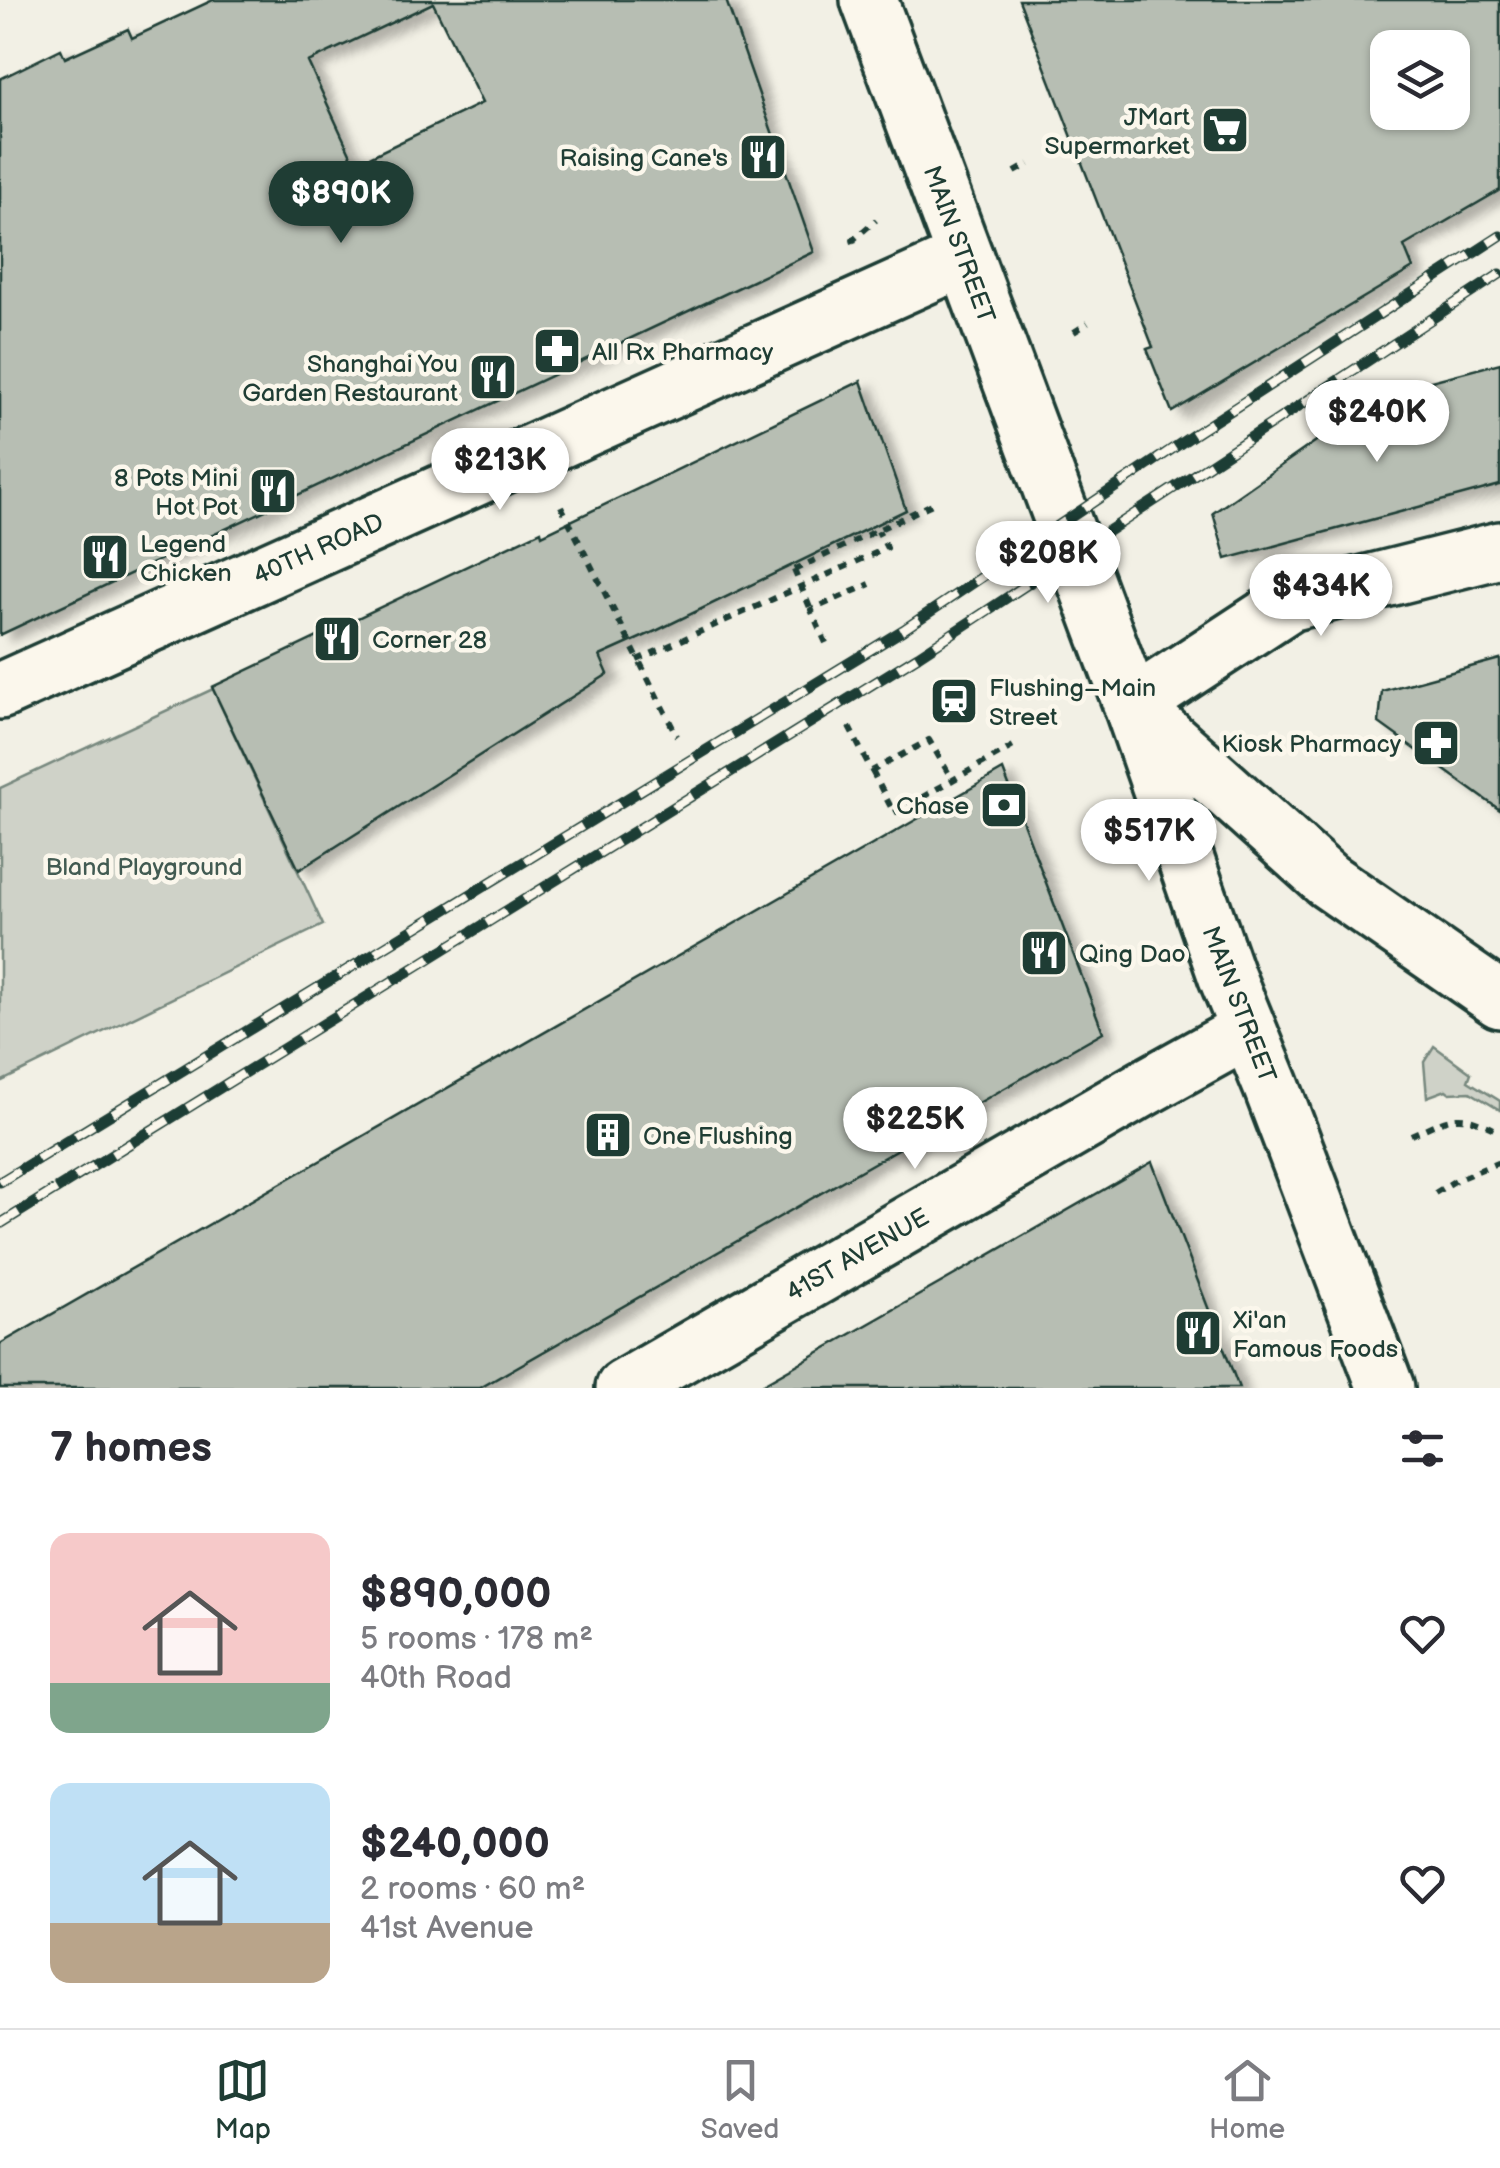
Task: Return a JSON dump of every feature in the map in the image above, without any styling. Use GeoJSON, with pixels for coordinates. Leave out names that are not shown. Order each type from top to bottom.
{"type":"FeatureCollection","features":[{"type":"Feature","properties":{"kind":"street","name":"MAIN STREET"},"geometry":{"type":"LineString","coordinates":[[869,0],[1132,706],[1248,1031],[1386,1388]]}},
{"type":"Feature","properties":{"kind":"street","name":"40TH ROAD"},"geometry":{"type":"LineString","coordinates":[[0,691],[965,258]]}},
{"type":"Feature","properties":{"kind":"street"},"geometry":{"type":"LineString","coordinates":[[1500,550],[1290,603],[1132,706],[1327,880],[1500,1000]]}},
{"type":"Feature","properties":{"kind":"street","name":"41ST AVENUE"},"geometry":{"type":"LineString","coordinates":[[624,1388],[1248,1031]]}},
{"type":"Feature","properties":{"kind":"path"},"geometry":{"type":"LineString","coordinates":[[1015,172],[1028,164]]}},
{"type":"Feature","properties":{"kind":"path"},"geometry":{"type":"LineString","coordinates":[[856,250],[853,240],[876,220]]}},
{"type":"Feature","properties":{"kind":"path"},"geometry":{"type":"LineString","coordinates":[[1074,332],[1088,323]]}},
{"type":"Feature","properties":{"kind":"path"},"geometry":{"type":"LineString","coordinates":[[826,643],[794,570],[932,504]]}},
{"type":"Feature","properties":{"kind":"path"},"geometry":{"type":"LineString","coordinates":[[561,506],[677,736]]}},
{"type":"Feature","properties":{"kind":"path"},"geometry":{"type":"LineString","coordinates":[[638,660],[887,548],[878,531]]}},
{"type":"Feature","properties":{"kind":"path"},"geometry":{"type":"LineString","coordinates":[[811,610],[870,584]]}},
{"type":"Feature","properties":{"kind":"path"},"geometry":{"type":"LineString","coordinates":[[849,727],[894,812],[1017,744]]}},
{"type":"Feature","properties":{"kind":"path"},"geometry":{"type":"LineString","coordinates":[[872,772],[929,740],[952,780]]}},
{"type":"Feature","properties":{"kind":"path"},"geometry":{"type":"LineString","coordinates":[[1412,1136],[1459,1116],[1473,1118],[1500,1132]]}},
{"type":"Feature","properties":{"kind":"path"},"geometry":{"type":"LineString","coordinates":[[1435,1192],[1497,1162],[1500,1165]]}},
{"type":"Feature","properties":{"kind":"green space","name":"Bland Playground"},"geometry":{"type":"Polygon","coordinates":[[[213,689],[323,925],[0,1082],[0,788],[213,689]]]}},
{"type":"Feature","properties":{"kind":"green space"},"geometry":{"type":"Polygon","coordinates":[[[1434,1046],[1471,1073],[1468,1081],[1500,1101],[1500,1110],[1470,1092],[1446,1090],[1427,1097],[1424,1062],[1434,1046]]]}},
{"type":"Feature","properties":{"kind":"building"},"geometry":{"type":"Polygon","coordinates":[[[213,0],[726,0],[814,252],[0,635],[0,79],[61,49],[65,58],[128,29],[132,38],[213,0]],[[433,3],[308,62],[355,164],[482,103],[433,3]]]}},
{"type":"Feature","properties":{"kind":"building"},"geometry":{"type":"Polygon","coordinates":[[[1019,0],[1500,0],[1500,190],[1404,246],[1413,268],[1172,412],[1147,349],[1153,347],[1019,0]]]}},
{"type":"Feature","properties":{"kind":"building"},"geometry":{"type":"Polygon","coordinates":[[[1500,363],[1500,485],[1226,559],[1213,513],[1385,393],[1500,363]]]}},
{"type":"Feature","properties":{"kind":"building"},"geometry":{"type":"Polygon","coordinates":[[[861,381],[906,510],[600,656],[608,674],[299,870],[212,687],[541,531],[542,535],[861,381]]]}},
{"type":"Feature","properties":{"kind":"building"},"geometry":{"type":"Polygon","coordinates":[[[1500,659],[1500,810],[1379,723],[1382,691],[1500,659]]]}},
{"type":"Feature","properties":{"kind":"building","name":"One Flushing"},"geometry":{"type":"Polygon","coordinates":[[[1003,770],[1103,1032],[480,1388],[0,1388],[0,1344],[1003,770]]]}},
{"type":"Feature","properties":{"kind":"building"},"geometry":{"type":"Polygon","coordinates":[[[1152,1162],[1239,1388],[756,1388],[944,1281],[1152,1162]]]}},
{"type":"Feature","properties":{"kind":"railway"},"geometry":{"type":"LineString","coordinates":[[0,1182],[903,630],[1196,433],[1500,236]]}},
{"type":"Feature","properties":{"kind":"railway"},"geometry":{"type":"LineString","coordinates":[[0,1224],[918,656],[1500,274]]}},
{"type":"Feature","properties":{"kind":"place","name":"JMart Supermarket"},"geometry":{"type":"Point","coordinates":[1225,130]}},
{"type":"Feature","properties":{"kind":"place","name":"Raising Cane's"},"geometry":{"type":"Point","coordinates":[763,157]}},
{"type":"Feature","properties":{"kind":"place","name":"All Rx Pharmacy"},"geometry":{"type":"Point","coordinates":[557,351]}},
{"type":"Feature","properties":{"kind":"place","name":"Shanghai You Garden Restaurant"},"geometry":{"type":"Point","coordinates":[493,377]}},
{"type":"Feature","properties":{"kind":"place","name":"8 Pots Mini Hot Pot"},"geometry":{"type":"Point","coordinates":[273,491]}},
{"type":"Feature","properties":{"kind":"place","name":"Legend Chicken"},"geometry":{"type":"Point","coordinates":[105,557]}},
{"type":"Feature","properties":{"kind":"place","name":"Corner 28"},"geometry":{"type":"Point","coordinates":[337,639]}},
{"type":"Feature","properties":{"kind":"place","name":"Flushing–Main Street"},"geometry":{"type":"Point","coordinates":[954,701]}},
{"type":"Feature","properties":{"kind":"place","name":"Kiosk Pharmacy"},"geometry":{"type":"Point","coordinates":[1436,743]}},
{"type":"Feature","properties":{"kind":"place","name":"Chase"},"geometry":{"type":"Point","coordinates":[1004,805]}},
{"type":"Feature","properties":{"kind":"place","name":"Qing Dao"},"geometry":{"type":"Point","coordinates":[1044,953]}},
{"type":"Feature","properties":{"kind":"place","name":"One Flushing"},"geometry":{"type":"Point","coordinates":[608,1135]}},
{"type":"Feature","properties":{"kind":"place","name":"Xi'an Famous Foods"},"geometry":{"type":"Point","coordinates":[1198,1333]}}]}
